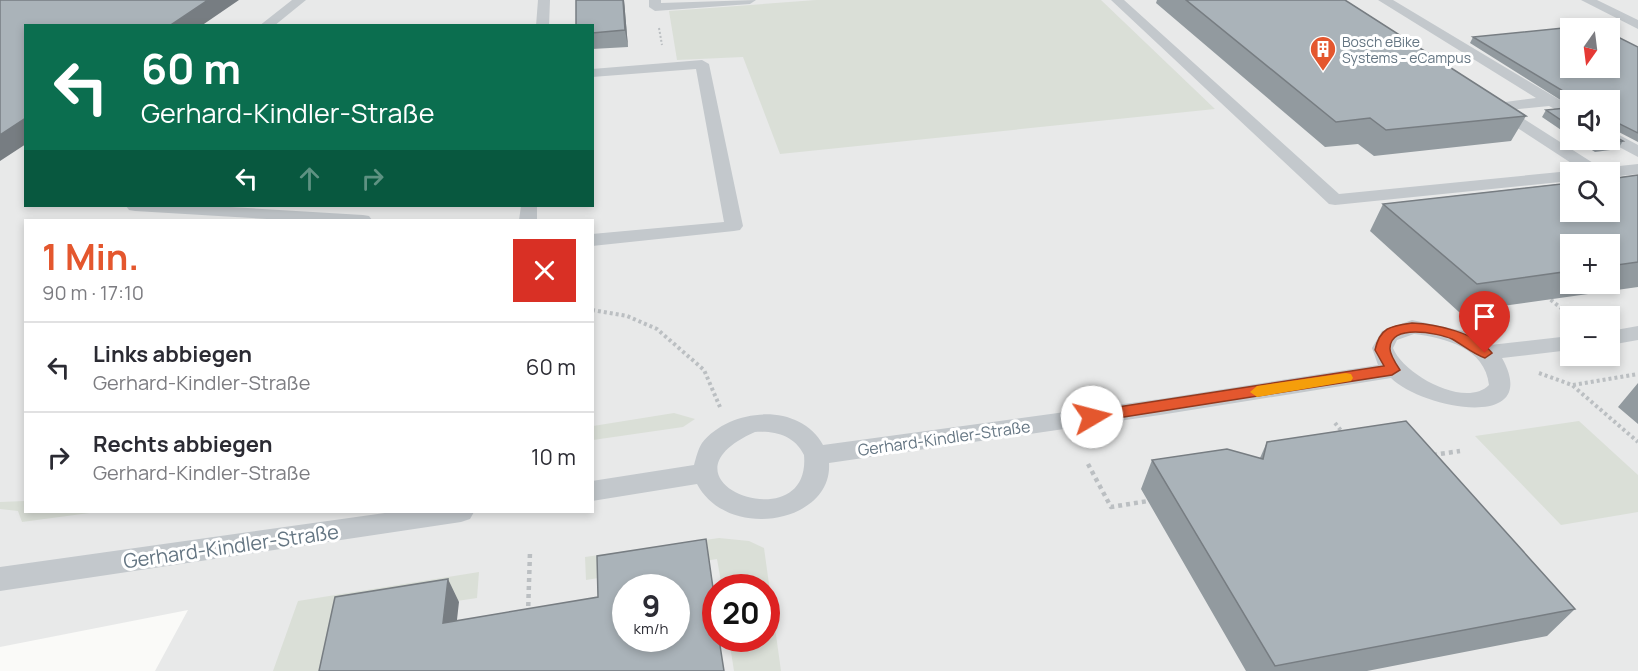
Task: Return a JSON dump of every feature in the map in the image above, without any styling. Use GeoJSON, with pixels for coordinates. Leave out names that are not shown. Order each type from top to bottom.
{"type":"FeatureCollection","features":[{"type":"Feature","properties":{"kind":"lane"},"geometry":{"type":"LineString","coordinates":[[268,24],[300,0]]}},
{"type":"Feature","properties":{"kind":"lane"},"geometry":{"type":"LineString","coordinates":[[542,24],[544,0]]}},
{"type":"Feature","properties":{"kind":"lane"},"geometry":{"type":"LineString","coordinates":[[655,4],[750,0]]}},
{"type":"Feature","properties":{"kind":"lane"},"geometry":{"type":"LineString","coordinates":[[1117,0],[1335,200],[1560,177]]}},
{"type":"Feature","properties":{"kind":"lane"},"geometry":{"type":"LineString","coordinates":[[1384,0],[1560,106]]}},
{"type":"Feature","properties":{"kind":"lane"},"geometry":{"type":"LineString","coordinates":[[1587,0],[1638,25]]}},
{"type":"Feature","properties":{"kind":"lane"},"geometry":{"type":"LineString","coordinates":[[594,73],[702,64],[734,226],[594,240]]}},
{"type":"Feature","properties":{"kind":"lane"},"geometry":{"type":"LineString","coordinates":[[1552,101],[1495,106],[1581,162]]}},
{"type":"Feature","properties":{"kind":"lane"},"geometry":{"type":"LineString","coordinates":[[1620,141],[1638,152]]}},
{"type":"Feature","properties":{"kind":"lane"},"geometry":{"type":"LineString","coordinates":[[1620,171],[1638,169]]}},
{"type":"Feature","properties":{"kind":"lane"},"geometry":{"type":"LineString","coordinates":[[151,207],[347,219]]}},
{"type":"Feature","properties":{"kind":"lane"},"geometry":{"type":"LineString","coordinates":[[1433,329],[1456,336],[1485,353],[1500,375],[1500,387],[1490,397],[1472,400],[1449,399],[1425,391],[1392,370],[1382,350],[1385,339],[1395,330],[1433,329]]}},
{"type":"Feature","properties":{"kind":"lane"},"geometry":{"type":"LineString","coordinates":[[1620,336],[1638,333]]}},
{"type":"Feature","properties":{"kind":"lane"},"geometry":{"type":"LineString","coordinates":[[1485,353],[1560,344]]}},
{"type":"Feature","properties":{"kind":"lane","name":"Gerhard-Kindler-Straße"},"geometry":{"type":"LineString","coordinates":[[816,455],[1160,407],[1392,370]]}},
{"type":"Feature","properties":{"kind":"lane"},"geometry":{"type":"LineString","coordinates":[[752,423],[776,423],[788,427],[806,439],[816,455],[815,477],[810,486],[801,496],[787,504],[769,509],[752,510],[723,500],[713,491],[704,473],[706,458],[720,438],[733,429],[752,423]]}},
{"type":"Feature","properties":{"kind":"lane"},"geometry":{"type":"LineString","coordinates":[[594,491],[704,473]]}},
{"type":"Feature","properties":{"kind":"lane","name":"Gerhard-Kindler-Straße"},"geometry":{"type":"LineString","coordinates":[[0,579],[454,513]]}},
{"type":"Feature","properties":{"kind":"path"},"geometry":{"type":"LineString","coordinates":[[655,4],[662,47]]}},
{"type":"Feature","properties":{"kind":"path"},"geometry":{"type":"LineString","coordinates":[[1544,294],[1560,307]]}},
{"type":"Feature","properties":{"kind":"path"},"geometry":{"type":"LineString","coordinates":[[594,310],[627,316],[657,329],[704,370],[723,413]]}},
{"type":"Feature","properties":{"kind":"path"},"geometry":{"type":"LineString","coordinates":[[1509,352],[1544,376],[1572,385],[1638,442]]}},
{"type":"Feature","properties":{"kind":"path"},"geometry":{"type":"LineString","coordinates":[[1572,385],[1638,374]]}},
{"type":"Feature","properties":{"kind":"path"},"geometry":{"type":"LineString","coordinates":[[1335,423],[1348,439]]}},
{"type":"Feature","properties":{"kind":"path"},"geometry":{"type":"LineString","coordinates":[[1429,456],[1460,451]]}},
{"type":"Feature","properties":{"kind":"path"},"geometry":{"type":"LineString","coordinates":[[1088,464],[1111,507],[1148,501]]}},
{"type":"Feature","properties":{"kind":"path"},"geometry":{"type":"LineString","coordinates":[[527,621],[530,552]]}},
{"type":"Feature","properties":{"kind":"shaded area"},"geometry":{"type":"Polygon","coordinates":[[[0,0],[1638,0],[1638,671],[155,671],[188,610],[0,647],[0,0]]]}},
{"type":"Feature","properties":{"kind":"shaded area"},"geometry":{"type":"Polygon","coordinates":[[[816,0],[1101,0],[1215,109],[780,154],[743,57],[677,60],[669,11],[816,0]]]}},
{"type":"Feature","properties":{"kind":"shaded area"},"geometry":{"type":"Polygon","coordinates":[[[674,413],[695,419],[683,427],[594,440],[594,426],[674,413]]]}},
{"type":"Feature","properties":{"kind":"shaded area"},"geometry":{"type":"Polygon","coordinates":[[[1579,421],[1638,475],[1638,512],[1561,525],[1475,436],[1579,421]]]}},
{"type":"Feature","properties":{"kind":"shaded area"},"geometry":{"type":"Polygon","coordinates":[[[24,501],[24,513],[90,513],[22,522],[18,511],[0,509],[0,502],[24,501]]]}},
{"type":"Feature","properties":{"kind":"shaded area"},"geometry":{"type":"Polygon","coordinates":[[[719,538],[749,541],[764,548],[768,574],[720,574],[717,559],[612,574],[586,580],[585,557],[719,538]]]}},
{"type":"Feature","properties":{"kind":"shaded area"},"geometry":{"type":"Polygon","coordinates":[[[479,572],[477,598],[342,618],[330,671],[273,671],[298,601],[479,572]]]}},
{"type":"Feature","properties":{"kind":"shaded area"},"geometry":{"type":"Polygon","coordinates":[[[731,652],[778,652],[781,671],[734,671],[731,652]]]}},
{"type":"Feature","properties":{"kind":"building"},"geometry":{"type":"Polygon","coordinates":[[[0,0],[208,0],[172,24],[24,24],[24,119],[0,135],[0,0]]]}},
{"type":"Feature","properties":{"kind":"building"},"geometry":{"type":"Polygon","coordinates":[[[576,0],[623,0],[625,30],[594,33],[594,24],[576,24],[576,0]]]}},
{"type":"Feature","properties":{"kind":"building","name":"Bosch eBike Systems - eCampus"},"geometry":{"type":"Polygon","coordinates":[[[1186,0],[1345,0],[1526,116],[1386,130],[1370,118],[1336,122],[1186,0]]]}},
{"type":"Feature","properties":{"kind":"building"},"geometry":{"type":"Polygon","coordinates":[[[1560,28],[1560,78],[1620,78],[1620,38],[1638,47],[1638,133],[1620,124],[1620,90],[1561,90],[1473,37],[1560,28]]]}},
{"type":"Feature","properties":{"kind":"building"},"geometry":{"type":"Polygon","coordinates":[[[1560,109],[1560,119],[1546,110],[1560,109]]]}},
{"type":"Feature","properties":{"kind":"building"},"geometry":{"type":"Polygon","coordinates":[[[1638,175],[1638,262],[1620,265],[1620,234],[1560,234],[1560,272],[1477,284],[1383,204],[1560,184],[1560,222],[1620,222],[1620,178],[1638,175]]]}},
{"type":"Feature","properties":{"kind":"building"},"geometry":{"type":"Polygon","coordinates":[[[1406,421],[1575,609],[1275,666],[1152,460],[1227,449],[1263,459],[1267,442],[1406,421]]]}},
{"type":"Feature","properties":{"kind":"building"},"geometry":{"type":"Polygon","coordinates":[[[706,539],[711,574],[702,574],[702,652],[721,652],[724,671],[319,671],[335,597],[448,579],[443,623],[598,597],[597,556],[706,539]]]}},
{"type":"Feature","properties":{"kind":"slow traffic"},"geometry":{"type":"LineString","coordinates":[[1257,392],[1346,378]]}},
{"type":"Feature","properties":{"kind":"place","name":"Bosch eBike Systems - eCampus"},"geometry":{"type":"Point","coordinates":[1323,72]}},
{"type":"Feature","properties":{"kind":"route"},"geometry":{"type":"LineString","coordinates":[[1092,417],[1392,370],[1382,350],[1385,339],[1395,330],[1412,327],[1433,329],[1456,336],[1485,353]]}}]}
